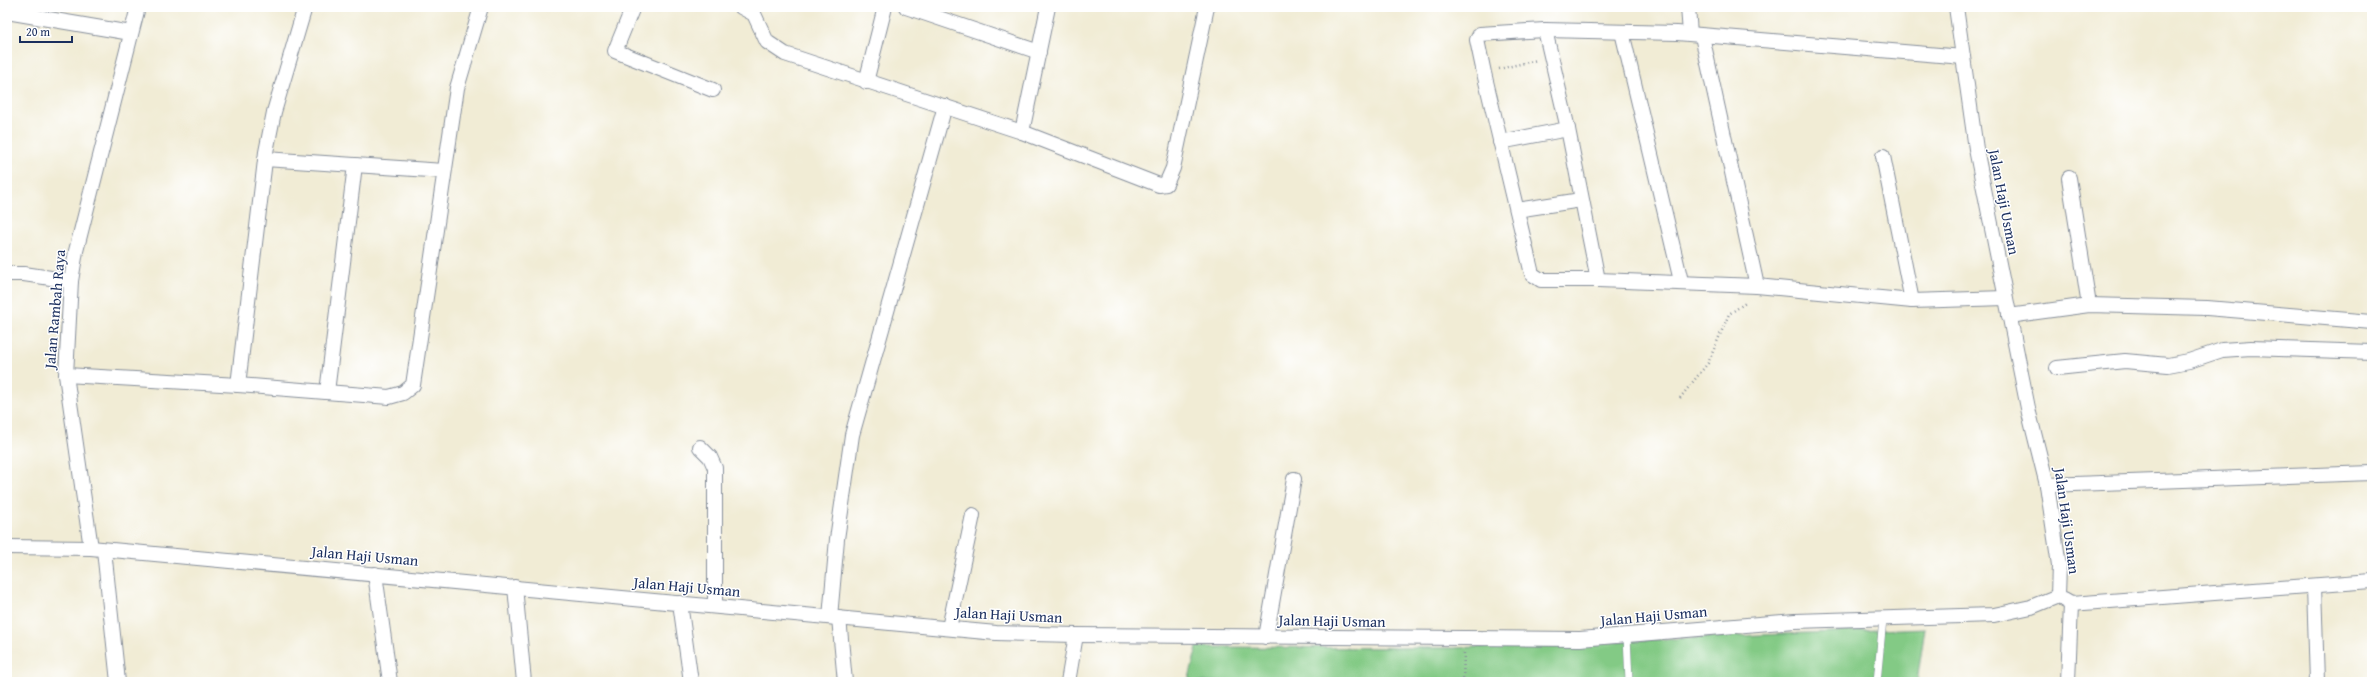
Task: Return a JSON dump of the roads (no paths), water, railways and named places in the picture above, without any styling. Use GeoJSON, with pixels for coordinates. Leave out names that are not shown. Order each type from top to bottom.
{"type":"FeatureCollection","features":[{"type":"Feature","properties":{"kind":"street","name":"Jalan Rambah Raya"},"geometry":{"type":"LineString","coordinates":[[118,682],[97,549],[66,375],[72,280],[76,251],[138,7]]}},
{"type":"Feature","properties":{"kind":"street"},"geometry":{"type":"LineString","coordinates":[[238,385],[265,159],[274,112],[305,7]]}},
{"type":"Feature","properties":{"kind":"street"},"geometry":{"type":"LineString","coordinates":[[66,375],[238,385],[389,397],[403,392],[413,385],[456,88],[482,7]]}},
{"type":"Feature","properties":{"kind":"street"},"geometry":{"type":"LineString","coordinates":[[633,7],[615,51],[713,90]]}},
{"type":"Feature","properties":{"kind":"street"},"geometry":{"type":"LineString","coordinates":[[740,7],[754,14],[766,42],[780,51],[866,82],[945,106],[1022,132],[1159,185],[1166,184],[1173,168],[1207,7]]}},
{"type":"Feature","properties":{"kind":"street"},"geometry":{"type":"LineString","coordinates":[[866,82],[885,7]]}},
{"type":"Feature","properties":{"kind":"street"},"geometry":{"type":"LineString","coordinates":[[906,7],[1039,52]]}},
{"type":"Feature","properties":{"kind":"street"},"geometry":{"type":"LineString","coordinates":[[1022,132],[1048,7]]}},
{"type":"Feature","properties":{"kind":"street"},"geometry":{"type":"LineString","coordinates":[[1688,7],[1762,286]]}},
{"type":"Feature","properties":{"kind":"street","name":"Jalan Haji Usman"},"geometry":{"type":"LineString","coordinates":[[7,547],[97,549],[996,633],[1266,637],[1580,639],[1795,621],[1994,615],[2031,608],[2058,596],[2059,565],[2047,485],[2029,413],[1976,150],[1956,7]]}},
{"type":"Feature","properties":{"kind":"street"},"geometry":{"type":"LineString","coordinates":[[7,12],[131,33]]}},
{"type":"Feature","properties":{"kind":"street"},"geometry":{"type":"LineString","coordinates":[[1963,57],[1696,35],[1622,32],[1545,30],[1480,34],[1477,40],[1532,274],[1541,280],[1681,282],[1762,286],[1912,301],[2005,298]]}},
{"type":"Feature","properties":{"kind":"street"},"geometry":{"type":"LineString","coordinates":[[1545,30],[1568,129],[1598,280]]}},
{"type":"Feature","properties":{"kind":"street"},"geometry":{"type":"LineString","coordinates":[[1622,32],[1681,282]]}},
{"type":"Feature","properties":{"kind":"street"},"geometry":{"type":"LineString","coordinates":[[845,682],[834,618],[837,539],[852,435],[945,106]]}},
{"type":"Feature","properties":{"kind":"street"},"geometry":{"type":"LineString","coordinates":[[1500,142],[1568,129]]}},
{"type":"Feature","properties":{"kind":"street"},"geometry":{"type":"LineString","coordinates":[[1884,156],[1912,301]]}},
{"type":"Feature","properties":{"kind":"street"},"geometry":{"type":"LineString","coordinates":[[265,159],[444,171]]}},
{"type":"Feature","properties":{"kind":"street"},"geometry":{"type":"LineString","coordinates":[[327,392],[355,165]]}},
{"type":"Feature","properties":{"kind":"street"},"geometry":{"type":"LineString","coordinates":[[2069,178],[2089,305]]}},
{"type":"Feature","properties":{"kind":"street"},"geometry":{"type":"LineString","coordinates":[[1517,210],[1581,200]]}},
{"type":"Feature","properties":{"kind":"street"},"geometry":{"type":"LineString","coordinates":[[7,274],[24,274],[72,280]]}},
{"type":"Feature","properties":{"kind":"street"},"geometry":{"type":"LineString","coordinates":[[2009,316],[2089,305],[2207,308],[2372,322]]}},
{"type":"Feature","properties":{"kind":"street"},"geometry":{"type":"LineString","coordinates":[[2057,368],[2125,361],[2168,365],[2190,361],[2222,350],[2251,348],[2372,352]]}},
{"type":"Feature","properties":{"kind":"street"},"geometry":{"type":"LineString","coordinates":[[700,447],[710,457],[715,468],[715,606]]}},
{"type":"Feature","properties":{"kind":"street"},"geometry":{"type":"LineString","coordinates":[[2047,485],[2372,473]]}},
{"type":"Feature","properties":{"kind":"street"},"geometry":{"type":"LineString","coordinates":[[1266,637],[1294,479]]}},
{"type":"Feature","properties":{"kind":"street"},"geometry":{"type":"LineString","coordinates":[[949,628],[973,515]]}},
{"type":"Feature","properties":{"kind":"street"},"geometry":{"type":"LineString","coordinates":[[375,574],[390,682]]}},
{"type":"Feature","properties":{"kind":"street"},"geometry":{"type":"LineString","coordinates":[[2058,596],[2071,604],[2372,581]]}},
{"type":"Feature","properties":{"kind":"street"},"geometry":{"type":"LineString","coordinates":[[2314,586],[2317,682]]}},
{"type":"Feature","properties":{"kind":"street"},"geometry":{"type":"LineString","coordinates":[[515,587],[524,682]]}},
{"type":"Feature","properties":{"kind":"street"},"geometry":{"type":"LineString","coordinates":[[680,603],[690,682]]}},
{"type":"Feature","properties":{"kind":"street"},"geometry":{"type":"LineString","coordinates":[[2068,682],[2071,604]]}},
{"type":"Feature","properties":{"kind":"street"},"geometry":{"type":"LineString","coordinates":[[1068,682],[1076,635]]}},
{"type":"Feature","properties":{"kind":"lane"},"geometry":{"type":"LineString","coordinates":[[1877,682],[1883,619]]}},
{"type":"Feature","properties":{"kind":"lane"},"geometry":{"type":"LineString","coordinates":[[1627,635],[1629,682]]}}]}
